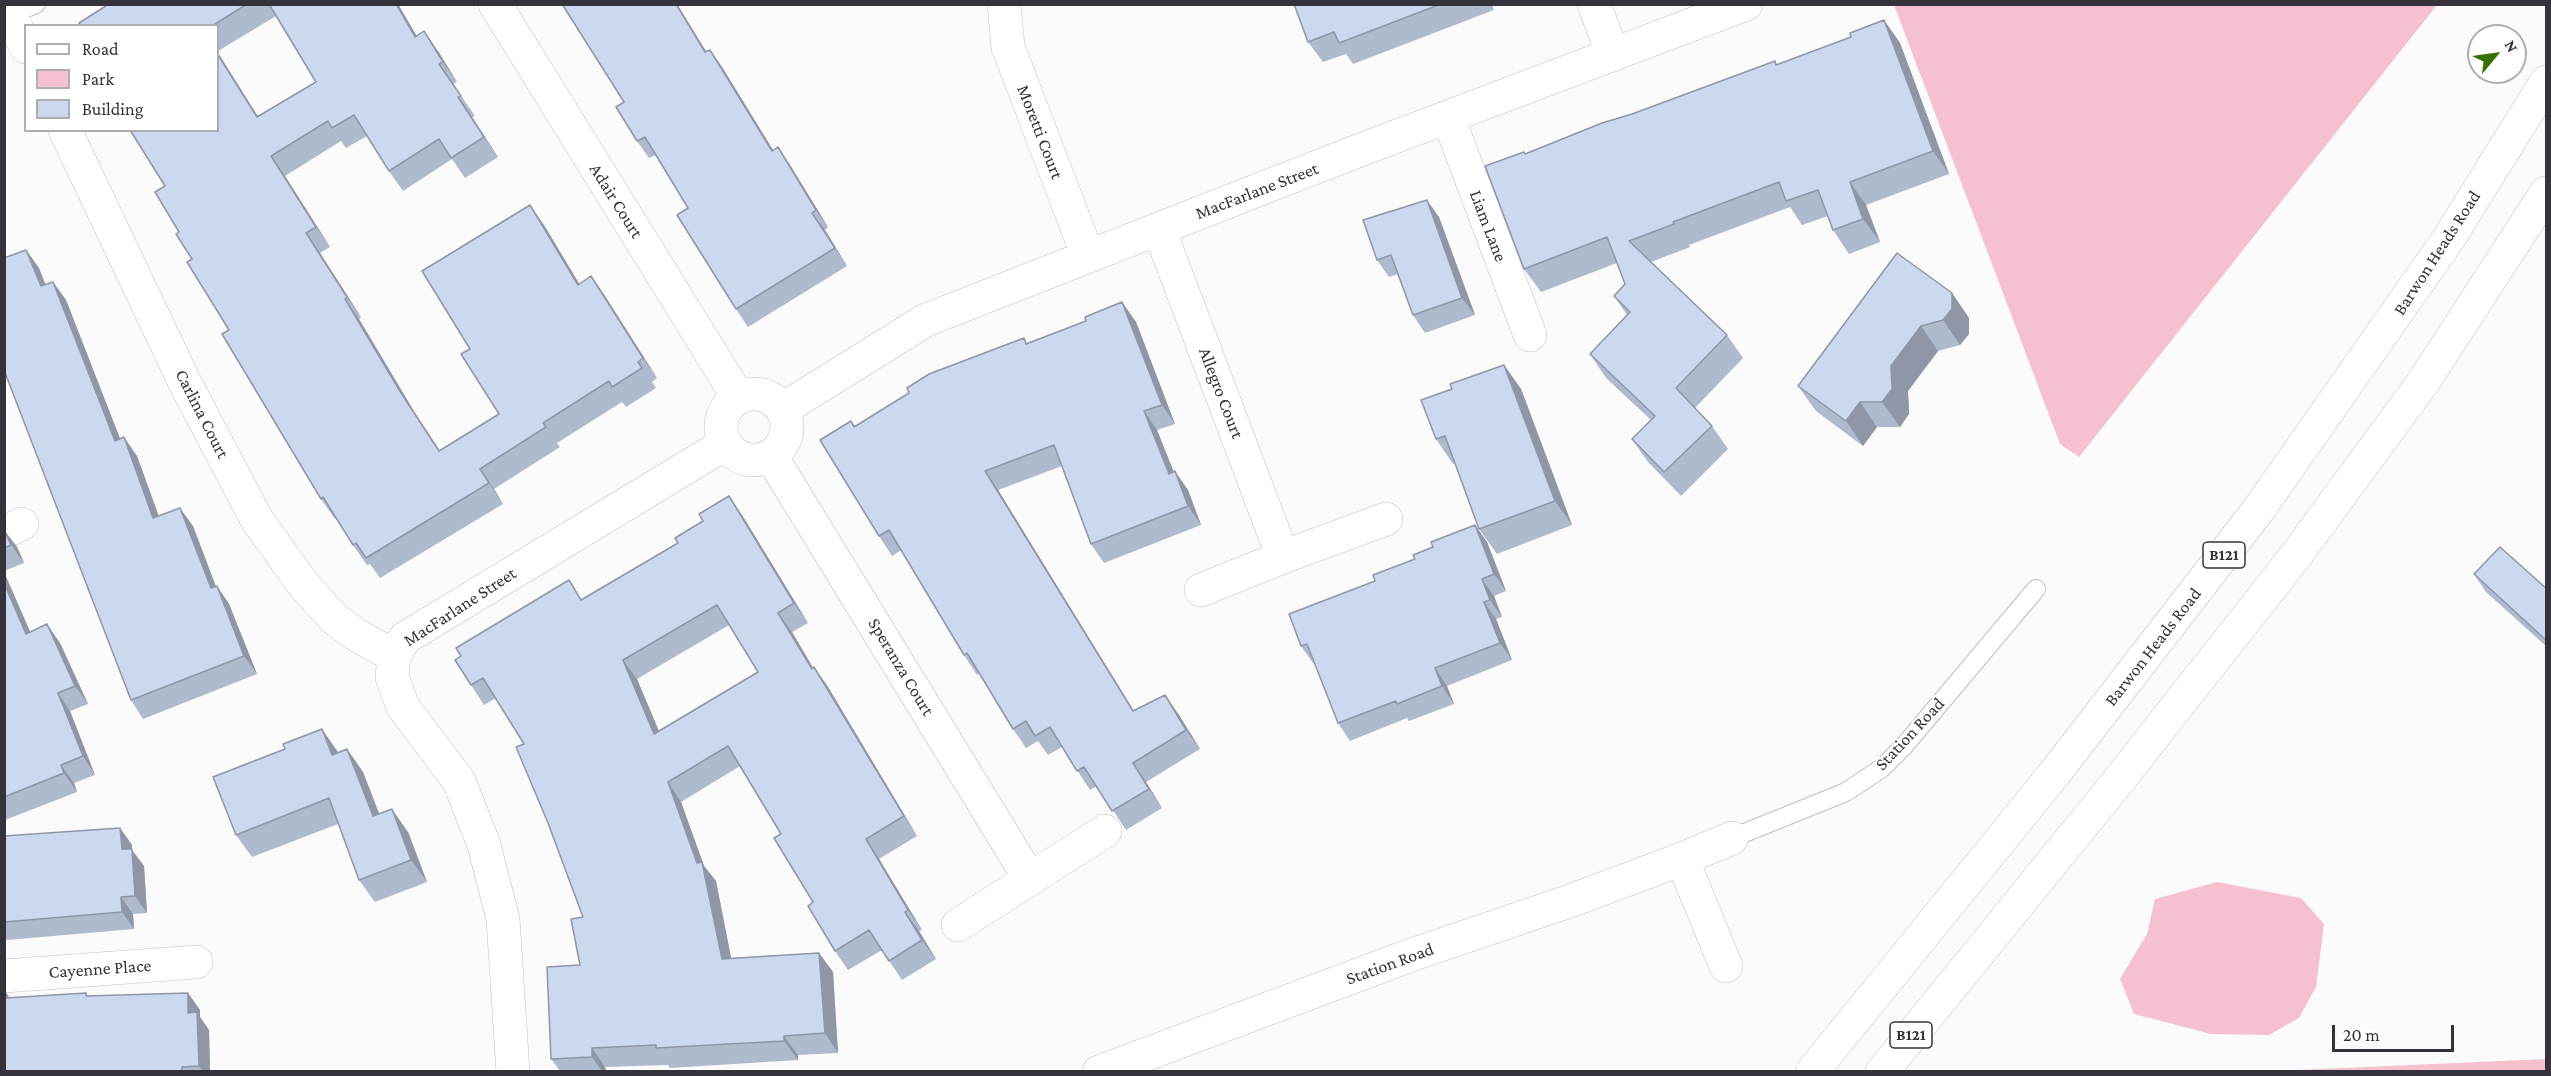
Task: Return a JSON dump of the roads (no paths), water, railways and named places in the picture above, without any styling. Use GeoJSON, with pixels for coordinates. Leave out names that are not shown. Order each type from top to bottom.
{"type":"FeatureCollection","features":[{"type":"Feature","properties":{"kind":"street","name":"Adair Court"},"geometry":{"type":"LineString","coordinates":[[495,4],[738,397]]}},
{"type":"Feature","properties":{"kind":"street","name":"Moretti Court"},"geometry":{"type":"LineString","coordinates":[[1004,4],[1008,47],[1088,256]]}},
{"type":"Feature","properties":{"kind":"street"},"geometry":{"type":"LineString","coordinates":[[1594,4],[1613,55]]}},
{"type":"Feature","properties":{"kind":"street","name":"MacFarlane Street"},"geometry":{"type":"LineString","coordinates":[[783,409],[926,320],[1746,4]]}},
{"type":"Feature","properties":{"kind":"street"},"geometry":{"type":"LineString","coordinates":[[17,12],[24,39]]}},
{"type":"Feature","properties":{"kind":"street","name":"Barwon Heads Road"},"geometry":{"type":"LineString","coordinates":[[1812,1071],[2054,774],[2259,509],[2450,238],[2547,82]]}},
{"type":"Feature","properties":{"kind":"street","name":"Liam Lane"},"geometry":{"type":"LineString","coordinates":[[1448,117],[1530,335]]}},
{"type":"Feature","properties":{"kind":"street","name":"Carlina Court"},"geometry":{"type":"LineString","coordinates":[[65,132],[185,383],[257,520],[306,588],[335,619],[355,634],[394,656]]}},
{"type":"Feature","properties":{"kind":"street","name":"B121"},"geometry":{"type":"LineString","coordinates":[[1882,1071],[2122,776],[2294,558],[2424,381],[2547,193]]}},
{"type":"Feature","properties":{"kind":"street","name":"Allegro Court"},"geometry":{"type":"LineString","coordinates":[[1159,229],[1283,558]]}},
{"type":"Feature","properties":{"kind":"street"},"geometry":{"type":"LineString","coordinates":[[750,393],[763,394],[783,409],[787,419],[785,440],[771,456],[759,460],[746,459],[734,454],[725,444],[721,434],[724,412],[738,397],[750,393]]}},
{"type":"Feature","properties":{"kind":"street","name":"MacFarlane Street"},"geometry":{"type":"LineString","coordinates":[[513,1071],[503,919],[484,845],[459,781],[403,708],[392,677],[394,656],[405,639],[725,444]]}},
{"type":"Feature","properties":{"kind":"street","name":"Speranza Court"},"geometry":{"type":"LineString","coordinates":[[771,456],[1030,879]]}},
{"type":"Feature","properties":{"kind":"street"},"geometry":{"type":"LineString","coordinates":[[1201,590],[1386,519]]}},
{"type":"Feature","properties":{"kind":"street"},"geometry":{"type":"LineString","coordinates":[[958,925],[1105,831]]}},
{"type":"Feature","properties":{"kind":"street","name":"Station Road"},"geometry":{"type":"LineString","coordinates":[[1099,1071],[1414,954],[1682,860],[1732,838]]}},
{"type":"Feature","properties":{"kind":"street"},"geometry":{"type":"LineString","coordinates":[[1682,860],[1726,966]]}},
{"type":"Feature","properties":{"kind":"street","name":"Cayenne Place"},"geometry":{"type":"LineString","coordinates":[[4,975],[196,962]]}},
{"type":"Feature","properties":{"kind":"lane","name":"Station Road"},"geometry":{"type":"LineString","coordinates":[[1732,838],[1846,792],[1870,777],[1904,746],[2036,589]]}}]}
